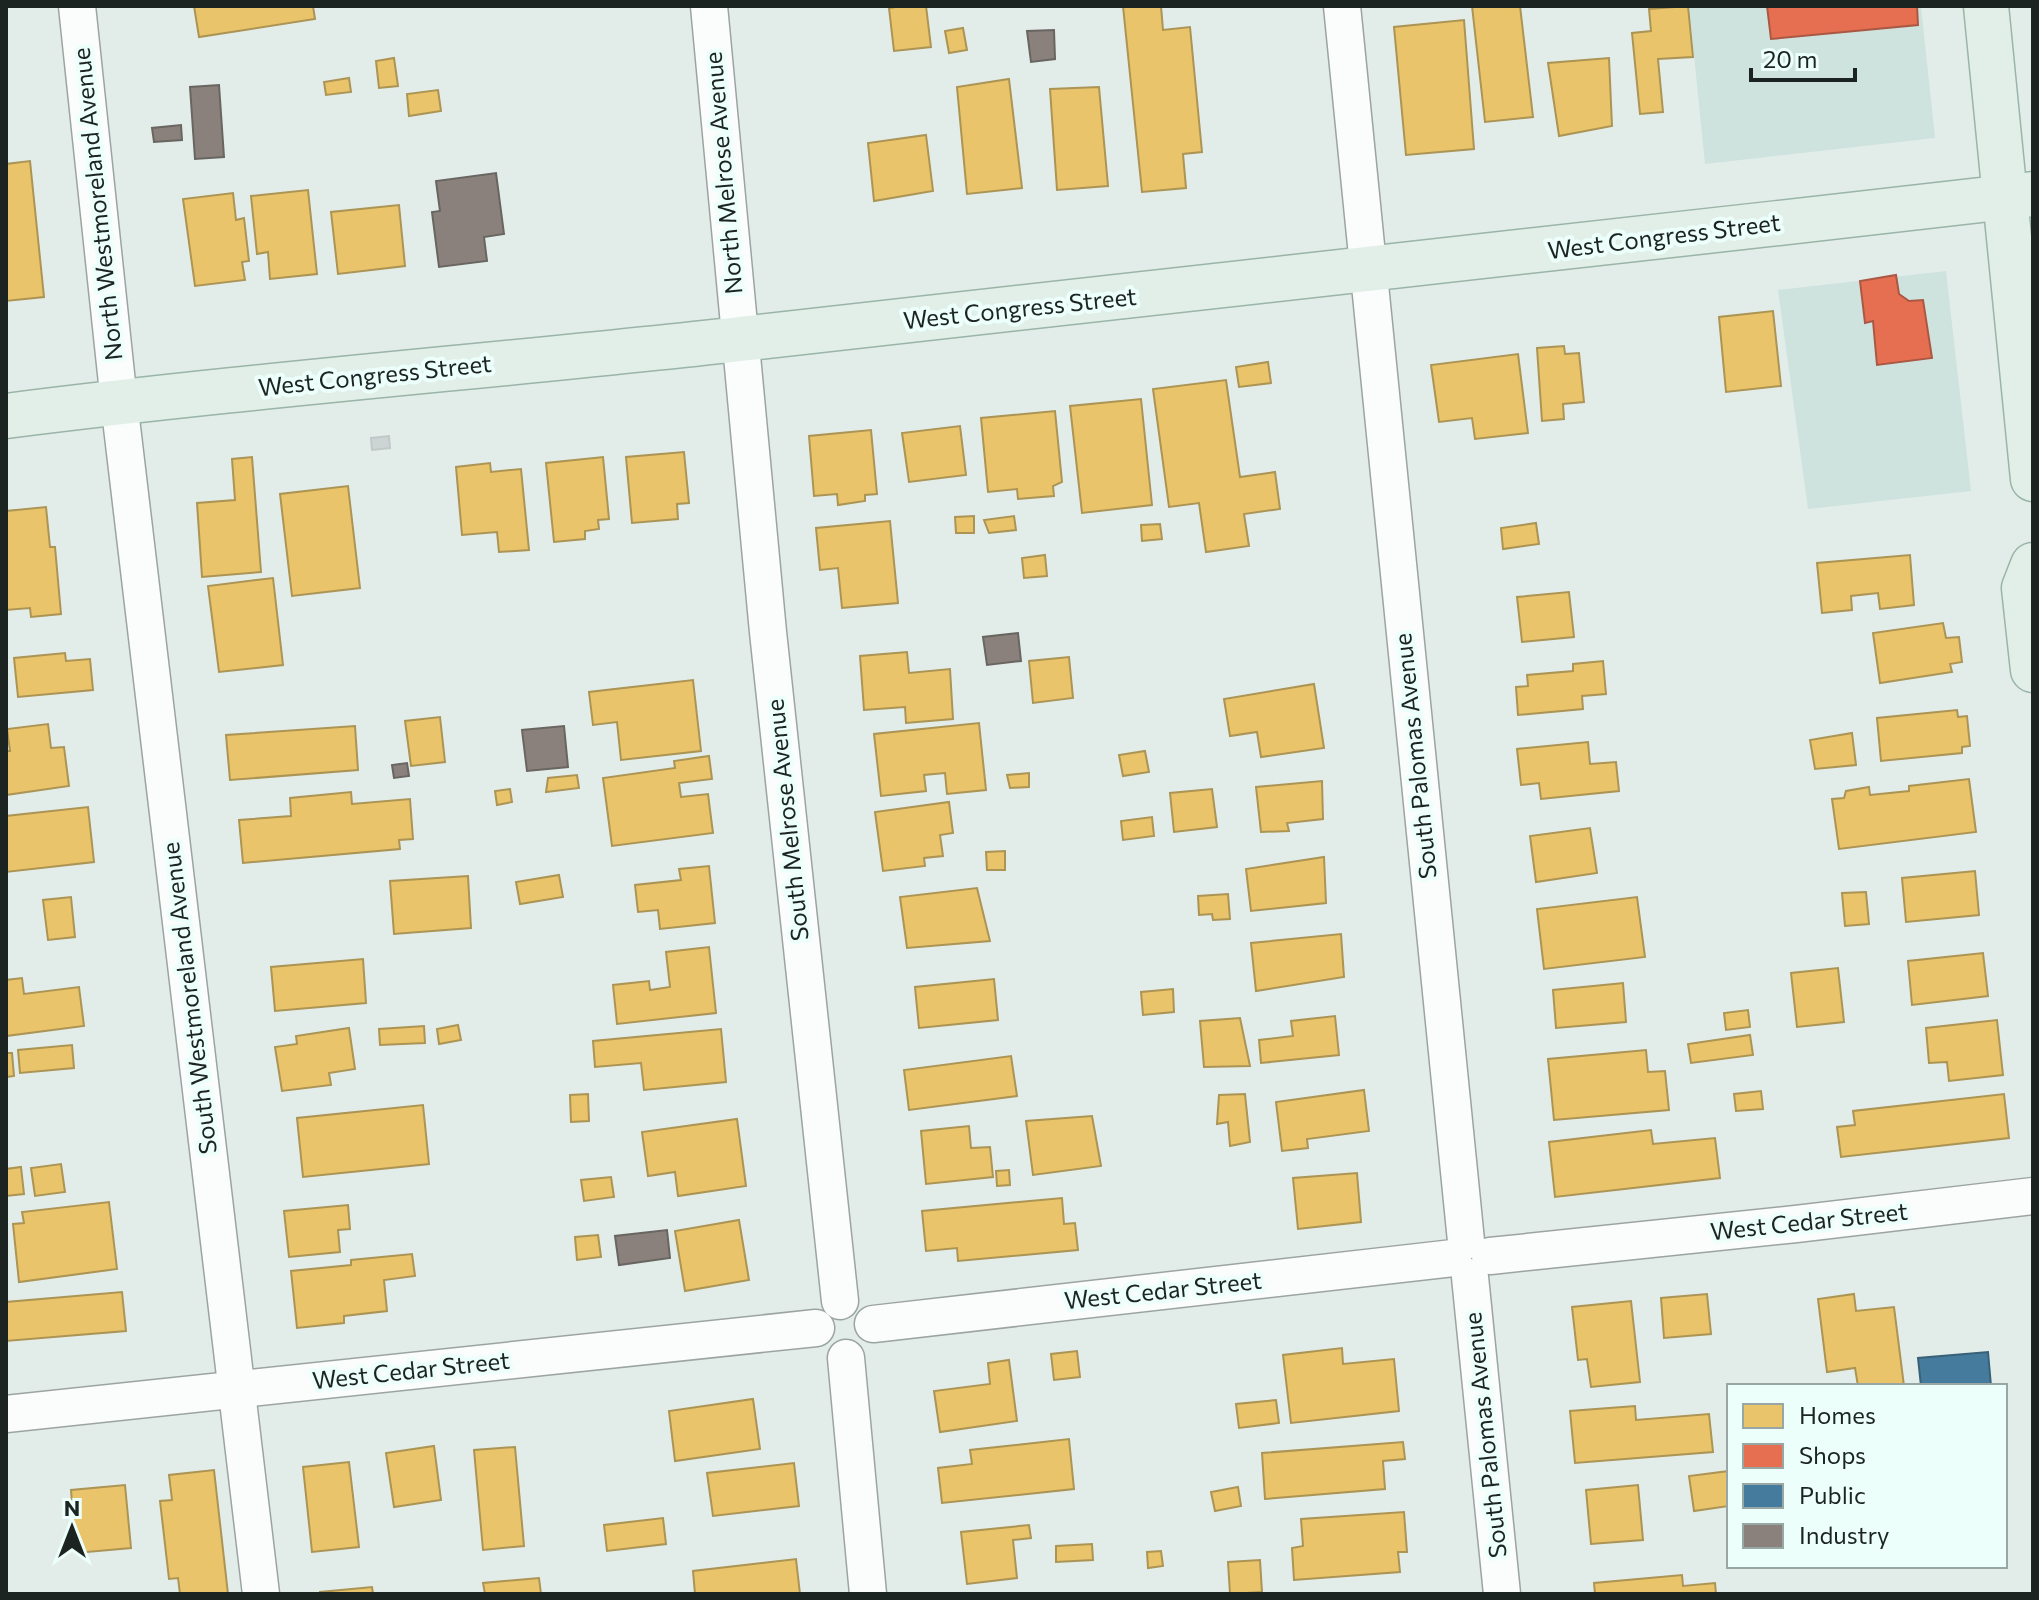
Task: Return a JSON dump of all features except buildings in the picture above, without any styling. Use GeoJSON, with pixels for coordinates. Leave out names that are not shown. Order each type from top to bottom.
{"type":"FeatureCollection","features":[{"type":"Feature","properties":{"kind":"main road"},"geometry":{"type":"LineString","coordinates":[[1986,6],[2019,196],[2033,479]]}},
{"type":"Feature","properties":{"kind":"main road","name":"West Congress Street"},"geometry":{"type":"LineString","coordinates":[[6,416],[1367,271],[2019,196]]}},
{"type":"Feature","properties":{"kind":"main road"},"geometry":{"type":"LineString","coordinates":[[2033,565],[2024,588],[2033,670]]}},
{"type":"Feature","properties":{"kind":"street","name":"North Westmoreland Avenue"},"geometry":{"type":"LineString","coordinates":[[77,6],[119,402]]}},
{"type":"Feature","properties":{"kind":"street","name":"North Melrose Avenue"},"geometry":{"type":"LineString","coordinates":[[709,6],[739,339]]}},
{"type":"Feature","properties":{"kind":"street","name":"South Palomas Avenue"},"geometry":{"type":"LineString","coordinates":[[1342,6],[1502,1594]]}},
{"type":"Feature","properties":{"kind":"street","name":"South Melrose Avenue"},"geometry":{"type":"LineString","coordinates":[[739,339],[840,1301]]}},
{"type":"Feature","properties":{"kind":"street","name":"South Westmoreland Avenue"},"geometry":{"type":"LineString","coordinates":[[119,402],[261,1594]]}},
{"type":"Feature","properties":{"kind":"street","name":"West Cedar Street"},"geometry":{"type":"LineString","coordinates":[[873,1324],[2033,1196]]}},
{"type":"Feature","properties":{"kind":"street"},"geometry":{"type":"LineString","coordinates":[[840,1301],[857,1303],[870,1315],[873,1324],[867,1347],[846,1358],[825,1349],[816,1328],[826,1307],[840,1301]]}},
{"type":"Feature","properties":{"kind":"street","name":"West Cedar Street"},"geometry":{"type":"LineString","coordinates":[[6,1414],[816,1328]]}},
{"type":"Feature","properties":{"kind":"street"},"geometry":{"type":"LineString","coordinates":[[846,1358],[868,1594]]}},
{"type":"Feature","properties":{"kind":"shaded area"},"geometry":{"type":"Polygon","coordinates":[[[1689,6],[1921,6],[1935,138],[1705,164],[1689,6]]]}},
{"type":"Feature","properties":{"kind":"shaded area"},"geometry":{"type":"Polygon","coordinates":[[[1946,271],[1971,491],[1808,509],[1778,290],[1946,271]]]}}]}
